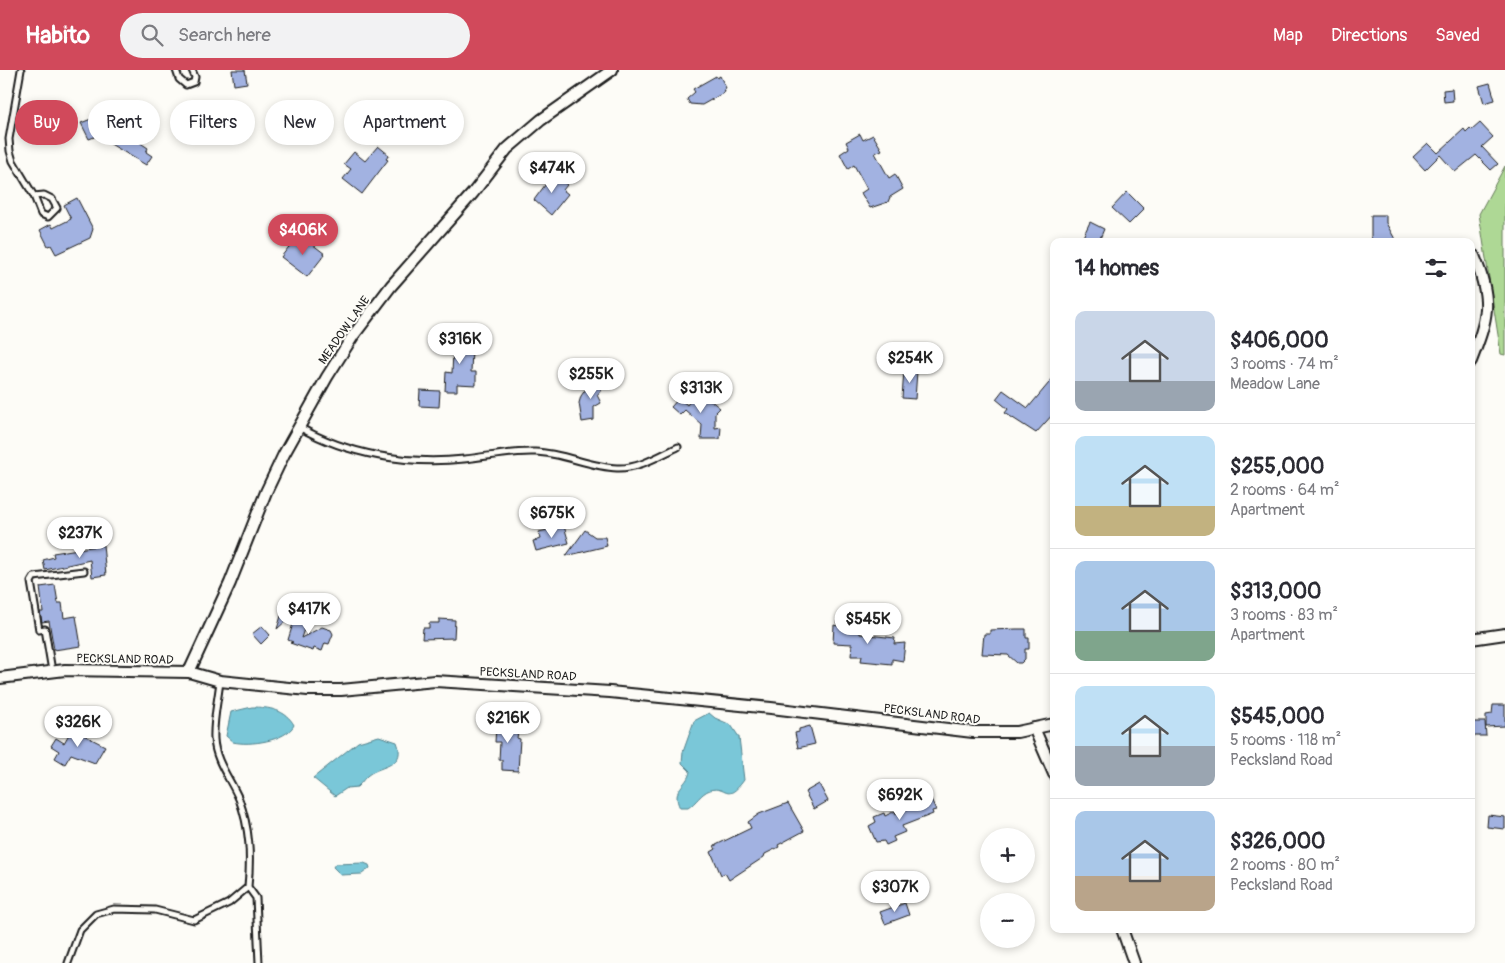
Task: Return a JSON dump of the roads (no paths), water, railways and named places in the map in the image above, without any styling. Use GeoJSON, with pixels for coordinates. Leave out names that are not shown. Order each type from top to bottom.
{"type":"FeatureCollection","features":[{"type":"Feature","properties":{"kind":"street","name":"MEADOW LANE"},"geometry":{"type":"LineString","coordinates":[[189,672],[230,583],[266,492],[326,377],[358,329],[391,286],[473,192],[507,149],[540,120],[612,70]]}},
{"type":"Feature","properties":{"kind":"street"},"geometry":{"type":"LineString","coordinates":[[1475,258],[1484,281],[1487,306],[1484,327],[1475,351]]}},
{"type":"Feature","properties":{"kind":"street"},"geometry":{"type":"LineString","coordinates":[[1475,638],[1505,634]]}},
{"type":"Feature","properties":{"kind":"street","name":"PECKSLAND ROAD"},"geometry":{"type":"LineString","coordinates":[[0,678],[52,672],[189,672],[220,681],[308,690],[342,690],[435,682],[552,687],[771,708],[973,732],[1017,732],[1050,725]]}},
{"type":"Feature","properties":{"kind":"street"},"geometry":{"type":"LineString","coordinates":[[1034,728],[1050,765]]}},
{"type":"Feature","properties":{"kind":"street"},"geometry":{"type":"LineString","coordinates":[[1123,933],[1134,963]]}},
{"type":"Feature","properties":{"kind":"lane"},"geometry":{"type":"LineString","coordinates":[[21,70],[9,139],[10,152],[19,173],[34,196],[43,216],[48,217],[54,213],[57,208],[52,199],[44,196],[34,196]]}},
{"type":"Feature","properties":{"kind":"lane"},"geometry":{"type":"LineString","coordinates":[[176,70],[179,78],[186,85],[194,82],[195,77],[192,70]]}},
{"type":"Feature","properties":{"kind":"lane"},"geometry":{"type":"LineString","coordinates":[[299,427],[336,445],[405,460],[443,461],[534,452],[562,454],[619,468],[634,466],[678,447]]}},
{"type":"Feature","properties":{"kind":"lane"},"geometry":{"type":"LineString","coordinates":[[52,672],[45,629],[39,630],[31,582],[34,577],[84,571]]}},
{"type":"Feature","properties":{"kind":"lane"},"geometry":{"type":"LineString","coordinates":[[220,681],[214,740],[223,769],[239,799],[249,833],[251,857],[248,887],[256,898],[259,963]]}},
{"type":"Feature","properties":{"kind":"lane"},"geometry":{"type":"LineString","coordinates":[[68,963],[80,930],[96,914],[114,909],[155,910],[194,920],[229,903],[248,887]]}},
{"type":"Feature","properties":{"kind":"water"},"geometry":{"type":"Polygon","coordinates":[[[252,707],[276,710],[291,720],[294,725],[283,735],[266,741],[257,743],[233,742],[226,736],[231,712],[252,707]]]}},
{"type":"Feature","properties":{"kind":"water"},"geometry":{"type":"Polygon","coordinates":[[[709,713],[715,718],[731,725],[739,737],[744,780],[730,793],[716,789],[710,790],[688,808],[680,808],[677,801],[678,791],[689,776],[690,771],[682,763],[683,752],[694,721],[709,713]]]}},
{"type":"Feature","properties":{"kind":"water"},"geometry":{"type":"Polygon","coordinates":[[[379,736],[397,742],[399,755],[393,763],[369,774],[357,787],[347,788],[335,796],[313,778],[358,742],[379,736]]]}},
{"type":"Feature","properties":{"kind":"water"},"geometry":{"type":"Polygon","coordinates":[[[364,863],[369,865],[370,868],[362,874],[341,875],[333,867],[335,864],[364,863]]]}}]}
